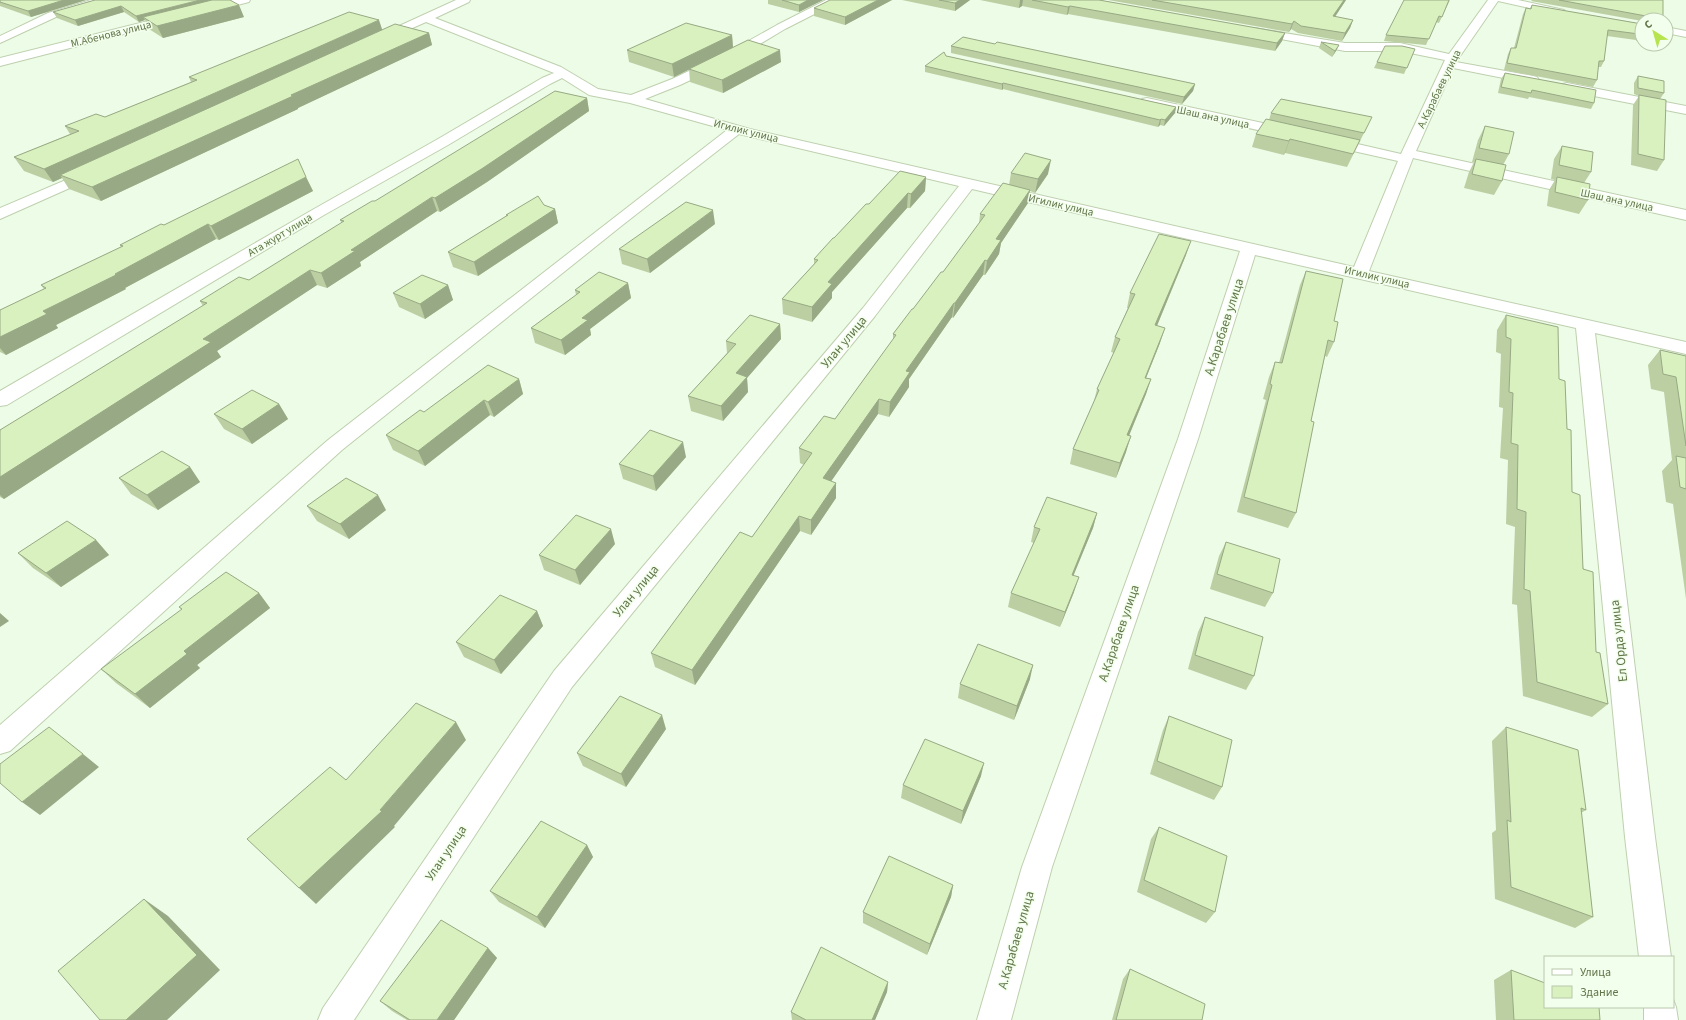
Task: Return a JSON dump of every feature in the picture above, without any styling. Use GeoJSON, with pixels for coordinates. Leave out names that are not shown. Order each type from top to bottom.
{"type":"FeatureCollection","features":[{"type":"Feature","properties":{"kind":"street"},"geometry":{"type":"LineString","coordinates":[[0,40],[52,15],[102,0]]}},
{"type":"Feature","properties":{"kind":"street","name":"М.Абенова улица"},"geometry":{"type":"LineString","coordinates":[[0,62],[245,0]]}},
{"type":"Feature","properties":{"kind":"street"},"geometry":{"type":"LineString","coordinates":[[365,46],[464,0]]}},
{"type":"Feature","properties":{"kind":"street"},"geometry":{"type":"LineString","coordinates":[[632,99],[676,82],[731,56],[781,27],[834,0]]}},
{"type":"Feature","properties":{"kind":"street","name":"А.Карабаев улица"},"geometry":{"type":"LineString","coordinates":[[1360,273],[1407,156],[1451,61],[1493,0]]}},
{"type":"Feature","properties":{"kind":"street"},"geometry":{"type":"LineString","coordinates":[[1502,0],[1574,14]]}},
{"type":"Feature","properties":{"kind":"street","name":"Игилик улица"},"geometry":{"type":"LineString","coordinates":[[426,18],[562,74],[594,92],[632,99],[737,129],[968,184],[1686,348]]}},
{"type":"Feature","properties":{"kind":"street"},"geometry":{"type":"LineString","coordinates":[[1245,29],[1345,47],[1400,47],[1451,61],[1542,82]]}},
{"type":"Feature","properties":{"kind":"street"},"geometry":{"type":"LineString","coordinates":[[14,32],[14,50],[22,56]]}},
{"type":"Feature","properties":{"kind":"street"},"geometry":{"type":"LineString","coordinates":[[1674,32],[1686,34]]}},
{"type":"Feature","properties":{"kind":"street","name":"Ата журт улица"},"geometry":{"type":"LineString","coordinates":[[0,400],[319,212],[443,142],[546,81],[562,74]]}},
{"type":"Feature","properties":{"kind":"street"},"geometry":{"type":"LineString","coordinates":[[1557,85],[1686,110]]}},
{"type":"Feature","properties":{"kind":"street","name":"Шаш ана улица"},"geometry":{"type":"LineString","coordinates":[[1134,99],[1686,215]]}},
{"type":"Feature","properties":{"kind":"street"},"geometry":{"type":"LineString","coordinates":[[0,742],[335,445],[614,224],[737,129]]}},
{"type":"Feature","properties":{"kind":"street"},"geometry":{"type":"LineString","coordinates":[[0,214],[108,166]]}},
{"type":"Feature","properties":{"kind":"street","name":"Улан улица"},"geometry":{"type":"LineString","coordinates":[[335,1020],[563,679],[869,312],[968,184]]}},
{"type":"Feature","properties":{"kind":"street","name":"А.Карабаев улица"},"geometry":{"type":"LineString","coordinates":[[994,1020],[1037,866],[1188,439],[1249,248]]}},
{"type":"Feature","properties":{"kind":"street","name":"Ел Орда улица"},"geometry":{"type":"LineString","coordinates":[[1585,325],[1639,829],[1655,956]]}},
{"type":"Feature","properties":{"kind":"street"},"geometry":{"type":"LineString","coordinates":[[1660,1008],[1661,1020]]}},
{"type":"Feature","properties":{"kind":"building"},"geometry":{"type":"Polygon","coordinates":[[[0,0],[64,0],[28,11],[0,2],[0,0]]]}},
{"type":"Feature","properties":{"kind":"building"},"geometry":{"type":"Polygon","coordinates":[[[95,0],[200,0],[136,16],[121,6],[75,20],[53,12],[95,0]]]}},
{"type":"Feature","properties":{"kind":"building"},"geometry":{"type":"Polygon","coordinates":[[[212,0],[230,0],[239,5],[157,26],[143,17],[212,0]]]}},
{"type":"Feature","properties":{"kind":"building"},"geometry":{"type":"Polygon","coordinates":[[[782,0],[808,0],[799,5],[782,0]]]}},
{"type":"Feature","properties":{"kind":"building"},"geometry":{"type":"Polygon","coordinates":[[[830,0],[878,0],[845,17],[814,8],[830,0]]]}},
{"type":"Feature","properties":{"kind":"building"},"geometry":{"type":"Polygon","coordinates":[[[939,0],[960,0],[955,3],[939,0]]]}},
{"type":"Feature","properties":{"kind":"building"},"geometry":{"type":"Polygon","coordinates":[[[1032,0],[1099,0],[1285,33],[1277,43],[1032,0]]]}},
{"type":"Feature","properties":{"kind":"building"},"geometry":{"type":"Polygon","coordinates":[[[1152,0],[1344,0],[1333,16],[1353,20],[1345,33],[1301,26],[1294,21],[1292,24],[1152,0]]]}},
{"type":"Feature","properties":{"kind":"building"},"geometry":{"type":"Polygon","coordinates":[[[1404,0],[1449,0],[1442,17],[1439,16],[1429,39],[1386,35],[1404,0]]]}},
{"type":"Feature","properties":{"kind":"building"},"geometry":{"type":"Polygon","coordinates":[[[1559,0],[1663,0],[1663,12],[1634,12],[1634,14],[1559,0]]]}},
{"type":"Feature","properties":{"kind":"building"},"geometry":{"type":"Polygon","coordinates":[[[1532,5],[1634,23],[1634,33],[1608,30],[1604,61],[1599,61],[1597,80],[1507,63],[1511,48],[1516,48],[1526,8],[1531,9],[1532,5]]]}},
{"type":"Feature","properties":{"kind":"building"},"geometry":{"type":"Polygon","coordinates":[[[349,12],[379,20],[44,169],[14,157],[79,131],[65,126],[96,114],[105,117],[197,80],[189,77],[349,12]]]}},
{"type":"Feature","properties":{"kind":"building"},"geometry":{"type":"Polygon","coordinates":[[[686,23],[732,35],[672,64],[627,50],[686,23]]]}},
{"type":"Feature","properties":{"kind":"building"},"geometry":{"type":"Polygon","coordinates":[[[395,24],[429,33],[92,187],[60,175],[395,24]]]}},
{"type":"Feature","properties":{"kind":"building"},"geometry":{"type":"Polygon","coordinates":[[[963,37],[995,44],[997,42],[1195,84],[1184,97],[951,46],[963,37]]]}},
{"type":"Feature","properties":{"kind":"building"},"geometry":{"type":"Polygon","coordinates":[[[748,40],[780,50],[722,80],[689,69],[748,40]]]}},
{"type":"Feature","properties":{"kind":"building"},"geometry":{"type":"Polygon","coordinates":[[[1321,42],[1339,45],[1335,51],[1321,42]]]}},
{"type":"Feature","properties":{"kind":"building"},"geometry":{"type":"Polygon","coordinates":[[[1385,46],[1402,46],[1415,49],[1407,68],[1377,62],[1385,46]]]}},
{"type":"Feature","properties":{"kind":"building"},"geometry":{"type":"Polygon","coordinates":[[[944,52],[946,56],[1176,107],[1165,120],[1160,120],[925,66],[944,52]]]}},
{"type":"Feature","properties":{"kind":"building"},"geometry":{"type":"Polygon","coordinates":[[[1505,73],[1596,90],[1594,103],[1532,90],[1531,93],[1501,87],[1505,73]]]}},
{"type":"Feature","properties":{"kind":"building"},"geometry":{"type":"Polygon","coordinates":[[[1638,76],[1664,81],[1664,93],[1638,88],[1638,76]]]}},
{"type":"Feature","properties":{"kind":"building"},"geometry":{"type":"Polygon","coordinates":[[[555,91],[587,98],[483,168],[435,198],[432,197],[351,250],[355,251],[321,273],[310,270],[203,339],[211,342],[0,477],[0,430],[207,303],[200,301],[239,277],[249,280],[344,221],[340,220],[372,201],[375,201],[555,91]]]}},
{"type":"Feature","properties":{"kind":"building"},"geometry":{"type":"Polygon","coordinates":[[[1639,95],[1666,100],[1664,160],[1638,154],[1639,95]]]}},
{"type":"Feature","properties":{"kind":"building"},"geometry":{"type":"Polygon","coordinates":[[[1281,99],[1372,117],[1364,133],[1271,113],[1281,99]]]}},
{"type":"Feature","properties":{"kind":"building"},"geometry":{"type":"Polygon","coordinates":[[[1266,119],[1360,140],[1353,154],[1290,139],[1289,141],[1256,134],[1266,119]]]}},
{"type":"Feature","properties":{"kind":"building"},"geometry":{"type":"Polygon","coordinates":[[[1485,126],[1514,132],[1509,154],[1479,148],[1485,126]]]}},
{"type":"Feature","properties":{"kind":"building"},"geometry":{"type":"Polygon","coordinates":[[[1562,146],[1593,152],[1591,172],[1559,165],[1562,146]]]}},
{"type":"Feature","properties":{"kind":"building"},"geometry":{"type":"Polygon","coordinates":[[[1025,153],[1051,160],[1038,179],[1011,173],[1025,153]]]}},
{"type":"Feature","properties":{"kind":"building"},"geometry":{"type":"Polygon","coordinates":[[[298,159],[306,177],[211,226],[208,224],[115,274],[116,275],[43,311],[47,314],[0,337],[0,310],[46,288],[41,285],[123,246],[120,245],[161,224],[164,225],[298,159]]]}},
{"type":"Feature","properties":{"kind":"building"},"geometry":{"type":"Polygon","coordinates":[[[1476,159],[1506,165],[1502,181],[1472,174],[1476,159]]]}},
{"type":"Feature","properties":{"kind":"building"},"geometry":{"type":"Polygon","coordinates":[[[900,171],[926,177],[911,194],[908,193],[828,282],[832,284],[812,307],[782,299],[818,260],[814,259],[833,238],[866,204],[869,204],[900,171]]]}},
{"type":"Feature","properties":{"kind":"building"},"geometry":{"type":"Polygon","coordinates":[[[1557,177],[1590,184],[1588,200],[1555,192],[1557,177]]]}},
{"type":"Feature","properties":{"kind":"building"},"geometry":{"type":"Polygon","coordinates":[[[1003,183],[1030,190],[996,239],[1001,240],[987,261],[985,260],[906,371],[910,372],[890,402],[879,399],[823,478],[836,483],[811,520],[799,516],[692,670],[651,653],[740,532],[752,537],[812,453],[799,448],[824,416],[835,419],[896,335],[893,334],[941,272],[943,272],[985,215],[980,214],[1003,183]]]}},
{"type":"Feature","properties":{"kind":"building"},"geometry":{"type":"Polygon","coordinates":[[[538,196],[544,205],[555,209],[474,262],[448,252],[508,215],[506,215],[538,196]]]}},
{"type":"Feature","properties":{"kind":"building"},"geometry":{"type":"Polygon","coordinates":[[[686,202],[713,210],[647,259],[619,249],[686,202]]]}},
{"type":"Feature","properties":{"kind":"building"},"geometry":{"type":"Polygon","coordinates":[[[1159,234],[1191,241],[1155,325],[1165,328],[1145,378],[1151,379],[1127,435],[1131,436],[1120,463],[1073,449],[1099,390],[1097,389],[1120,339],[1115,337],[1135,294],[1130,293],[1159,234]]]}},
{"type":"Feature","properties":{"kind":"building"},"geometry":{"type":"Polygon","coordinates":[[[1306,271],[1343,279],[1334,321],[1338,322],[1334,342],[1328,340],[1311,421],[1314,422],[1296,513],[1244,497],[1272,385],[1270,384],[1275,362],[1282,363],[1306,271]]]}},
{"type":"Feature","properties":{"kind":"building"},"geometry":{"type":"Polygon","coordinates":[[[599,272],[628,283],[582,318],[588,320],[561,340],[531,328],[580,292],[575,290],[599,272]]]}},
{"type":"Feature","properties":{"kind":"building"},"geometry":{"type":"Polygon","coordinates":[[[422,275],[448,285],[420,304],[393,293],[422,275]]]}},
{"type":"Feature","properties":{"kind":"building"},"geometry":{"type":"Polygon","coordinates":[[[750,315],[780,324],[736,373],[747,377],[721,406],[688,396],[736,344],[726,341],[750,315]]]}},
{"type":"Feature","properties":{"kind":"building"},"geometry":{"type":"Polygon","coordinates":[[[1506,315],[1558,327],[1559,379],[1565,381],[1567,429],[1571,430],[1572,492],[1580,495],[1583,569],[1593,572],[1596,652],[1600,653],[1608,704],[1537,682],[1530,591],[1524,589],[1526,512],[1517,509],[1518,445],[1511,443],[1513,393],[1509,392],[1511,339],[1506,337],[1506,315]]]}},
{"type":"Feature","properties":{"kind":"building"},"geometry":{"type":"Polygon","coordinates":[[[1660,350],[1686,356],[1686,446],[1676,377],[1663,374],[1660,350]]]}},
{"type":"Feature","properties":{"kind":"building"},"geometry":{"type":"Polygon","coordinates":[[[488,365],[519,379],[488,402],[484,400],[418,451],[386,435],[420,410],[424,412],[488,365]]]}},
{"type":"Feature","properties":{"kind":"building"},"geometry":{"type":"Polygon","coordinates":[[[252,390],[279,404],[242,429],[214,414],[252,390]]]}},
{"type":"Feature","properties":{"kind":"building"},"geometry":{"type":"Polygon","coordinates":[[[650,430],[683,442],[653,476],[619,464],[650,430]]]}},
{"type":"Feature","properties":{"kind":"building"},"geometry":{"type":"Polygon","coordinates":[[[162,451],[190,467],[147,495],[119,478],[162,451]]]}},
{"type":"Feature","properties":{"kind":"building"},"geometry":{"type":"Polygon","coordinates":[[[1676,456],[1686,458],[1686,489],[1680,487],[1676,456]]]}},
{"type":"Feature","properties":{"kind":"building"},"geometry":{"type":"Polygon","coordinates":[[[346,478],[378,495],[340,524],[307,506],[346,478]]]}},
{"type":"Feature","properties":{"kind":"building"},"geometry":{"type":"Polygon","coordinates":[[[1047,497],[1097,513],[1072,575],[1079,577],[1065,612],[1011,593],[1040,529],[1034,527],[1047,497]]]}},
{"type":"Feature","properties":{"kind":"building"},"geometry":{"type":"Polygon","coordinates":[[[576,515],[611,529],[575,570],[539,555],[576,515]]]}},
{"type":"Feature","properties":{"kind":"building"},"geometry":{"type":"Polygon","coordinates":[[[67,521],[96,540],[46,573],[18,553],[67,521]]]}},
{"type":"Feature","properties":{"kind":"building"},"geometry":{"type":"Polygon","coordinates":[[[1226,542],[1280,559],[1273,593],[1217,574],[1226,542]]]}},
{"type":"Feature","properties":{"kind":"building"},"geometry":{"type":"Polygon","coordinates":[[[226,572],[259,593],[184,651],[187,654],[135,694],[101,669],[182,609],[179,607],[226,572]]]}},
{"type":"Feature","properties":{"kind":"building"},"geometry":{"type":"Polygon","coordinates":[[[500,595],[537,611],[494,660],[456,642],[500,595]]]}},
{"type":"Feature","properties":{"kind":"building"},"geometry":{"type":"Polygon","coordinates":[[[1205,617],[1263,637],[1254,676],[1195,655],[1205,617]]]}},
{"type":"Feature","properties":{"kind":"building"},"geometry":{"type":"Polygon","coordinates":[[[978,644],[1033,665],[1017,706],[960,684],[978,644]]]}},
{"type":"Feature","properties":{"kind":"building"},"geometry":{"type":"Polygon","coordinates":[[[620,696],[662,715],[621,774],[577,753],[620,696]]]}},
{"type":"Feature","properties":{"kind":"building"},"geometry":{"type":"Polygon","coordinates":[[[416,703],[456,722],[380,810],[382,811],[299,888],[247,839],[330,767],[346,780],[416,703]]]}},
{"type":"Feature","properties":{"kind":"building"},"geometry":{"type":"Polygon","coordinates":[[[1169,716],[1232,740],[1222,787],[1157,761],[1169,716]]]}},
{"type":"Feature","properties":{"kind":"building"},"geometry":{"type":"Polygon","coordinates":[[[49,727],[83,754],[22,802],[0,783],[0,764],[49,727]]]}},
{"type":"Feature","properties":{"kind":"building"},"geometry":{"type":"Polygon","coordinates":[[[1506,727],[1578,750],[1586,810],[1581,808],[1593,917],[1511,887],[1507,820],[1511,822],[1506,727]]]}},
{"type":"Feature","properties":{"kind":"building"},"geometry":{"type":"Polygon","coordinates":[[[925,739],[984,763],[963,811],[903,785],[925,739]]]}},
{"type":"Feature","properties":{"kind":"building"},"geometry":{"type":"Polygon","coordinates":[[[541,821],[587,845],[537,917],[490,891],[541,821]]]}},
{"type":"Feature","properties":{"kind":"building"},"geometry":{"type":"Polygon","coordinates":[[[1159,827],[1227,856],[1215,912],[1144,880],[1159,827]]]}},
{"type":"Feature","properties":{"kind":"building"},"geometry":{"type":"Polygon","coordinates":[[[889,856],[953,885],[930,944],[863,912],[889,856]]]}},
{"type":"Feature","properties":{"kind":"building"},"geometry":{"type":"Polygon","coordinates":[[[144,899],[197,955],[126,1020],[100,1020],[58,971],[144,899]]]}},
{"type":"Feature","properties":{"kind":"building"},"geometry":{"type":"Polygon","coordinates":[[[441,920],[488,948],[437,1020],[410,1020],[380,1001],[441,920]]]}},
{"type":"Feature","properties":{"kind":"building"},"geometry":{"type":"Polygon","coordinates":[[[821,947],[888,982],[872,1020],[806,1020],[791,1012],[821,947]]]}},
{"type":"Feature","properties":{"kind":"building"},"geometry":{"type":"Polygon","coordinates":[[[1130,969],[1205,1004],[1202,1020],[1116,1020],[1130,969]]]}},
{"type":"Feature","properties":{"kind":"building"},"geometry":{"type":"Polygon","coordinates":[[[1511,970],[1544,983],[1544,1008],[1599,1008],[1600,1020],[1514,1020],[1511,970]]]}}]}
